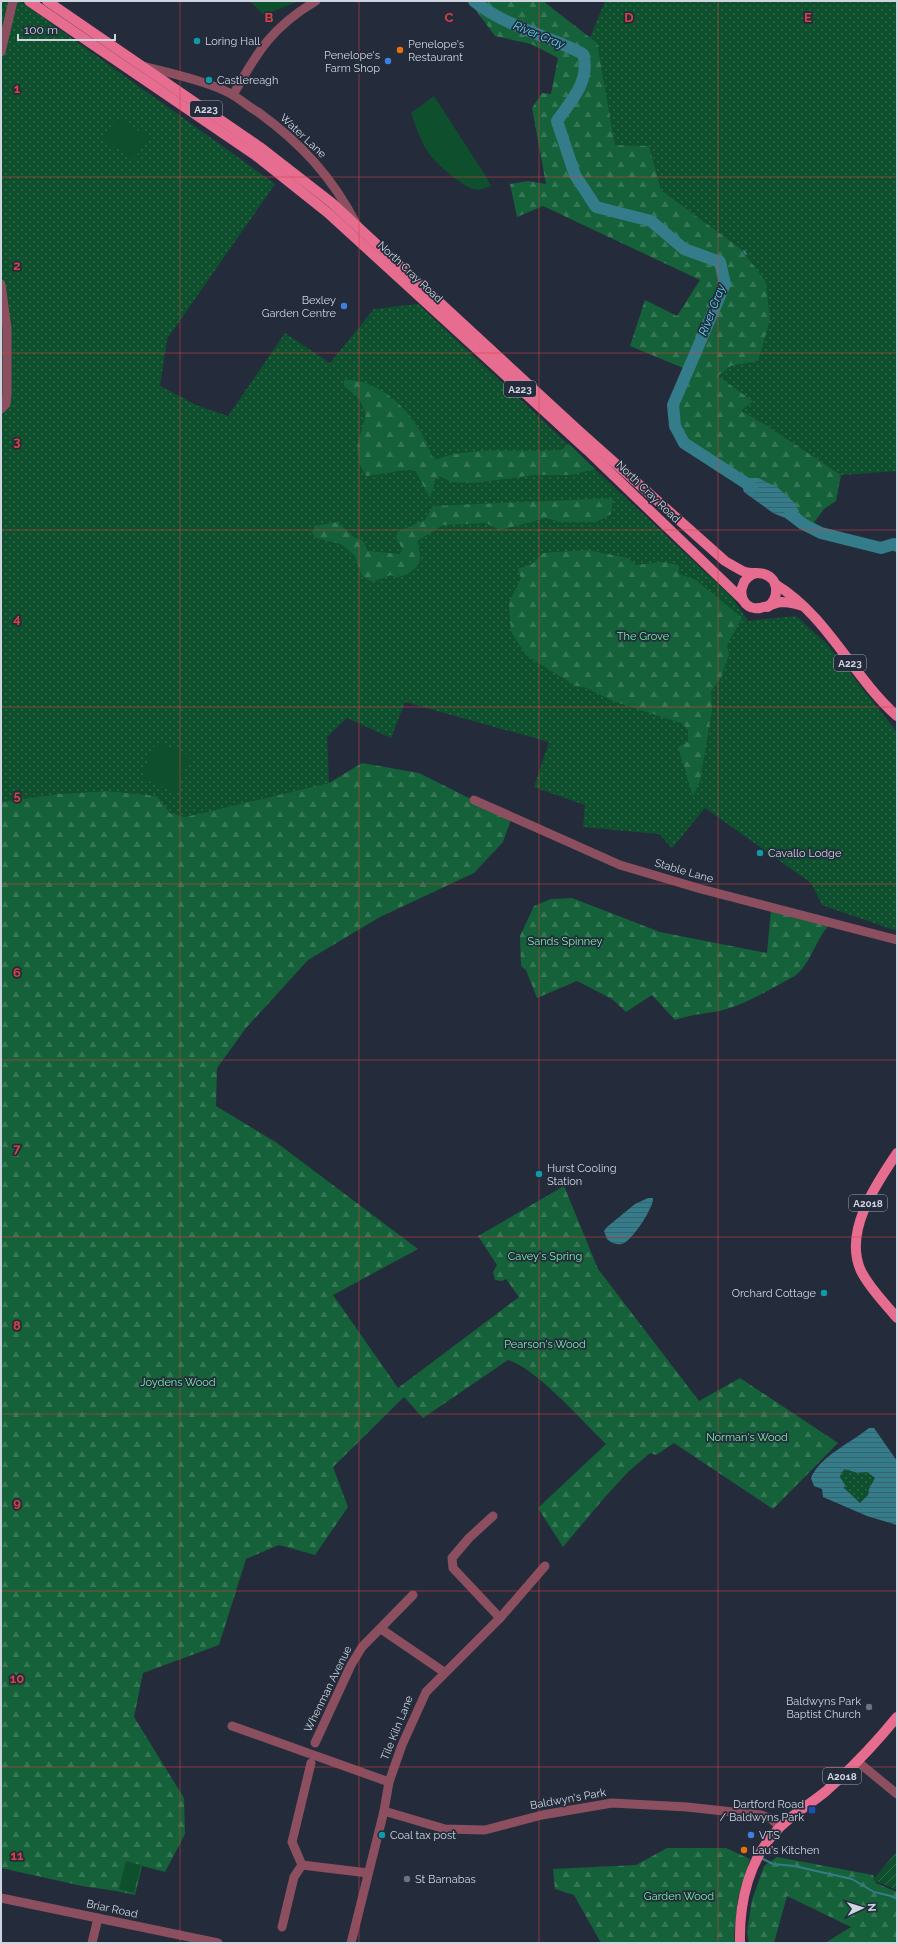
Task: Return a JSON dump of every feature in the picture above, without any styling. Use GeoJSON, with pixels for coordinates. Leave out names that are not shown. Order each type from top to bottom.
{"type":"FeatureCollection","features":[{"type":"Feature","properties":{"kind":"main road","name":"North Cray Road"},"geometry":{"type":"LineString","coordinates":[[29,1],[249,151],[328,213],[587,450],[743,600]]}},
{"type":"Feature","properties":{"kind":"main road","name":"North Cray Road"},"geometry":{"type":"LineString","coordinates":[[47,1],[260,147],[303,180],[358,227],[579,431],[719,556],[738,569],[747,573],[756,573]]}},
{"type":"Feature","properties":{"kind":"main road"},"geometry":{"type":"LineString","coordinates":[[743,600],[741,589],[743,583],[751,575],[756,573]]}},
{"type":"Feature","properties":{"kind":"main road","name":"A223"},"geometry":{"type":"LineString","coordinates":[[756,573],[765,574],[775,584],[793,595],[805,607],[829,633],[870,689],[897,716]]}},
{"type":"Feature","properties":{"kind":"main road"},"geometry":{"type":"LineString","coordinates":[[768,607],[775,599],[777,589],[775,584]]}},
{"type":"Feature","properties":{"kind":"main road","name":"A223"},"geometry":{"type":"LineString","coordinates":[[743,600],[751,607],[758,609],[768,607],[776,603],[786,602],[795,603],[805,607]]}},
{"type":"Feature","properties":{"kind":"main road","name":"A2018"},"geometry":{"type":"LineString","coordinates":[[897,1153],[873,1189],[857,1233],[857,1259],[862,1272],[871,1287],[897,1318]]}},
{"type":"Feature","properties":{"kind":"main road","name":"A2018"},"geometry":{"type":"LineString","coordinates":[[740,1943],[740,1919],[743,1898],[752,1871],[765,1844],[780,1827],[824,1793],[858,1762],[897,1717]]}},
{"type":"Feature","properties":{"kind":"street"},"geometry":{"type":"LineString","coordinates":[[1,52],[13,1]]}},
{"type":"Feature","properties":{"kind":"street"},"geometry":{"type":"LineString","coordinates":[[233,95],[246,69],[274,31],[316,1]]}},
{"type":"Feature","properties":{"kind":"street","name":"Water Lane"},"geometry":{"type":"LineString","coordinates":[[140,65],[186,78],[233,95],[274,124],[312,157],[335,187],[358,227]]}},
{"type":"Feature","properties":{"kind":"street"},"geometry":{"type":"LineString","coordinates":[[1,284],[7,328],[3,407]]}},
{"type":"Feature","properties":{"kind":"street","name":"Stable Lane"},"geometry":{"type":"LineString","coordinates":[[474,800],[620,865],[897,940]]}},
{"type":"Feature","properties":{"kind":"street"},"geometry":{"type":"LineString","coordinates":[[493,1516],[469,1538],[452,1558],[453,1568],[500,1618]]}},
{"type":"Feature","properties":{"kind":"street","name":"Tile Kiln Lane"},"geometry":{"type":"LineString","coordinates":[[351,1943],[384,1811],[389,1782],[415,1713],[426,1692],[444,1672],[500,1618],[544,1566]]}},
{"type":"Feature","properties":{"kind":"street","name":"Whenman Avenue"},"geometry":{"type":"LineString","coordinates":[[315,1743],[351,1665],[362,1647],[413,1595]]}},
{"type":"Feature","properties":{"kind":"street"},"geometry":{"type":"LineString","coordinates":[[381,1629],[444,1672]]}},
{"type":"Feature","properties":{"kind":"street"},"geometry":{"type":"LineString","coordinates":[[232,1726],[389,1782]]}},
{"type":"Feature","properties":{"kind":"street"},"geometry":{"type":"LineString","coordinates":[[858,1762],[897,1794]]}},
{"type":"Feature","properties":{"kind":"street"},"geometry":{"type":"LineString","coordinates":[[302,1864],[292,1842],[311,1763]]}},
{"type":"Feature","properties":{"kind":"street","name":"Baldwyn's Park"},"geometry":{"type":"LineString","coordinates":[[384,1811],[446,1829],[485,1830],[542,1815],[612,1803],[687,1807],[761,1815],[771,1819],[780,1827]]}},
{"type":"Feature","properties":{"kind":"street"},"geometry":{"type":"LineString","coordinates":[[302,1864],[368,1874]]}},
{"type":"Feature","properties":{"kind":"street"},"geometry":{"type":"LineString","coordinates":[[282,1927],[294,1877],[302,1864]]}},
{"type":"Feature","properties":{"kind":"street","name":"Briar Road"},"geometry":{"type":"LineString","coordinates":[[1,1898],[218,1943]]}},
{"type":"Feature","properties":{"kind":"street"},"geometry":{"type":"LineString","coordinates":[[92,1943],[98,1918]]}},
{"type":"Feature","properties":{"kind":"green space"},"geometry":{"type":"Polygon","coordinates":[[[1,1],[20,1],[275,184],[167,339],[160,386],[198,406],[228,416],[285,333],[330,363],[374,309],[418,304],[732,597],[748,621],[796,616],[827,644],[897,732],[897,931],[822,905],[811,883],[705,808],[672,848],[659,834],[583,827],[585,805],[534,787],[549,742],[405,702],[391,738],[347,718],[327,737],[329,783],[185,817],[170,813],[157,796],[104,791],[58,794],[1,802],[1,1]]]}},
{"type":"Feature","properties":{"kind":"green space"},"geometry":{"type":"Polygon","coordinates":[[[250,1],[299,1],[264,15],[250,1]]]}},
{"type":"Feature","properties":{"kind":"green space"},"geometry":{"type":"Polygon","coordinates":[[[469,1],[543,1],[597,43],[615,145],[649,146],[661,190],[741,249],[766,282],[770,320],[758,361],[731,366],[718,376],[753,401],[741,411],[766,425],[841,475],[836,501],[824,509],[810,528],[740,478],[684,443],[675,426],[673,405],[688,370],[630,346],[645,300],[677,316],[700,280],[543,206],[517,217],[510,184],[528,181],[546,184],[532,108],[542,93],[551,94],[558,58],[531,44],[495,36],[469,1]]]}},
{"type":"Feature","properties":{"kind":"green space"},"geometry":{"type":"Polygon","coordinates":[[[605,1],[897,1],[897,471],[841,475],[766,425],[740,411],[753,401],[717,376],[731,366],[758,361],[741,249],[661,190],[649,146],[615,145],[597,44],[590,38],[605,1]]]}},
{"type":"Feature","properties":{"kind":"green space"},"geometry":{"type":"Polygon","coordinates":[[[434,96],[491,186],[478,190],[468,187],[436,162],[428,152],[420,138],[411,113],[434,96]]]}},
{"type":"Feature","properties":{"kind":"green space"},"geometry":{"type":"Polygon","coordinates":[[[116,118],[148,136],[135,159],[103,140],[116,118]]]}},
{"type":"Feature","properties":{"kind":"green space"},"geometry":{"type":"Polygon","coordinates":[[[344,380],[368,384],[388,395],[398,403],[421,432],[434,460],[449,455],[481,451],[562,450],[569,444],[595,469],[571,475],[534,475],[473,483],[452,482],[439,476],[436,478],[430,498],[415,470],[405,470],[366,476],[360,465],[357,447],[366,414],[359,398],[344,386],[344,380]]]}},
{"type":"Feature","properties":{"kind":"green space"},"geometry":{"type":"Polygon","coordinates":[[[613,498],[611,514],[596,522],[560,522],[546,518],[500,530],[486,523],[443,525],[417,541],[420,554],[419,561],[418,565],[412,571],[396,578],[391,575],[372,582],[362,576],[355,556],[341,544],[316,538],[312,533],[315,526],[337,522],[354,537],[363,541],[368,551],[400,554],[402,549],[396,537],[397,532],[425,520],[433,506],[613,498]]]}},
{"type":"Feature","properties":{"kind":"green space","name":"The Grove"},"geometry":{"type":"Polygon","coordinates":[[[587,550],[628,558],[636,565],[663,562],[679,565],[679,574],[696,580],[742,618],[727,645],[729,654],[721,678],[711,691],[712,710],[700,781],[693,796],[678,747],[688,742],[688,730],[681,723],[613,701],[584,687],[576,686],[527,656],[511,632],[509,602],[521,579],[518,569],[532,564],[543,553],[587,550]]]}},
{"type":"Feature","properties":{"kind":"green space"},"geometry":{"type":"Polygon","coordinates":[[[156,742],[191,756],[176,792],[141,778],[156,742]]]}},
{"type":"Feature","properties":{"kind":"green space","name":"Joydens Wood"},"geometry":{"type":"Polygon","coordinates":[[[362,763],[419,773],[511,819],[503,842],[474,873],[380,917],[308,960],[246,1028],[217,1068],[216,1106],[277,1143],[418,1249],[333,1295],[398,1388],[519,1297],[506,1279],[502,1281],[495,1280],[493,1272],[497,1265],[478,1236],[564,1186],[598,1269],[699,1401],[740,1378],[838,1443],[773,1509],[674,1443],[656,1455],[650,1453],[628,1472],[563,1547],[538,1508],[606,1444],[559,1397],[532,1373],[508,1360],[423,1418],[404,1397],[333,1467],[348,1507],[315,1555],[279,1545],[246,1559],[219,1645],[143,1673],[134,1717],[184,1798],[185,1834],[165,1872],[142,1866],[135,1895],[82,1886],[1,1868],[1,802],[58,794],[107,791],[157,796],[170,813],[185,817],[329,783],[362,763]]]}},
{"type":"Feature","properties":{"kind":"green space","name":"Sands Spinney"},"geometry":{"type":"Polygon","coordinates":[[[572,898],[660,932],[767,953],[771,910],[830,924],[825,930],[806,964],[795,976],[757,997],[733,1007],[675,1020],[652,995],[626,1012],[612,999],[577,981],[537,998],[526,970],[521,966],[520,936],[534,906],[551,899],[572,898]]]}},
{"type":"Feature","properties":{"kind":"green space"},"geometry":{"type":"Polygon","coordinates":[[[845,1469],[857,1473],[867,1472],[875,1479],[869,1489],[868,1495],[860,1503],[849,1494],[841,1482],[840,1473],[845,1469]]]}},
{"type":"Feature","properties":{"kind":"green space","name":"Garden Wood"},"geometry":{"type":"Polygon","coordinates":[[[667,1848],[726,1848],[750,1859],[738,1897],[734,1937],[735,1943],[601,1943],[574,1895],[555,1889],[553,1869],[636,1865],[667,1848]]]}},
{"type":"Feature","properties":{"kind":"green space"},"geometry":{"type":"Polygon","coordinates":[[[897,1851],[897,1890],[873,1880],[897,1851]]]}},
{"type":"Feature","properties":{"kind":"green space"},"geometry":{"type":"Polygon","coordinates":[[[777,1857],[873,1875],[876,1883],[897,1892],[897,1943],[825,1943],[851,1927],[787,1896],[774,1943],[749,1943],[747,1932],[752,1900],[764,1866],[777,1857]]]}},
{"type":"Feature","properties":{"kind":"green space"},"geometry":{"type":"Polygon","coordinates":[[[126,1861],[141,1865],[134,1893],[119,1889],[126,1861]]]}},
{"type":"Feature","properties":{"kind":"water"},"geometry":{"type":"Polygon","coordinates":[[[740,478],[758,478],[777,487],[795,503],[804,522],[802,525],[773,513],[744,492],[740,478]]]}},
{"type":"Feature","properties":{"kind":"water"},"geometry":{"type":"Polygon","coordinates":[[[648,1198],[653,1198],[647,1215],[628,1240],[622,1244],[617,1244],[607,1239],[604,1231],[607,1227],[635,1204],[648,1198]]]}},
{"type":"Feature","properties":{"kind":"water"},"geometry":{"type":"Polygon","coordinates":[[[869,1428],[874,1428],[897,1461],[897,1525],[867,1516],[823,1497],[822,1489],[814,1486],[811,1478],[821,1463],[837,1450],[869,1428]],[[845,1469],[841,1473],[840,1477],[845,1485],[844,1488],[860,1503],[868,1495],[869,1489],[875,1478],[867,1472],[857,1473],[845,1469]]]}},
{"type":"Feature","properties":{"kind":"waterway","name":"River Cray"},"geometry":{"type":"LineString","coordinates":[[474,1],[499,18],[583,54],[585,64],[582,81],[578,90],[557,121],[575,175],[596,207],[651,221],[684,249],[720,262],[725,284],[673,405],[675,426],[684,443],[752,487]]}},
{"type":"Feature","properties":{"kind":"waterway","name":"River Cray"},"geometry":{"type":"LineString","coordinates":[[790,514],[803,524],[821,533],[881,548],[894,544],[897,546]]}},
{"type":"Feature","properties":{"kind":"waterway"},"geometry":{"type":"LineString","coordinates":[[763,1859],[773,1864],[794,1866],[852,1879],[874,1892],[897,1899]]}},
{"type":"Feature","properties":{"kind":"place","name":"Loring Hall"},"geometry":{"type":"Point","coordinates":[197,41]}},
{"type":"Feature","properties":{"kind":"place","name":"Penelope's Restaurant"},"geometry":{"type":"Point","coordinates":[400,50]}},
{"type":"Feature","properties":{"kind":"place","name":"Penelope's Farm Shop"},"geometry":{"type":"Point","coordinates":[388,61]}},
{"type":"Feature","properties":{"kind":"place","name":"Castlereagh"},"geometry":{"type":"Point","coordinates":[209,80]}},
{"type":"Feature","properties":{"kind":"place","name":"Bexley Garden Centre"},"geometry":{"type":"Point","coordinates":[344,306]}},
{"type":"Feature","properties":{"kind":"place","name":"Cavallo Lodge"},"geometry":{"type":"Point","coordinates":[760,853]}},
{"type":"Feature","properties":{"kind":"place","name":"Hurst Cooling Station"},"geometry":{"type":"Point","coordinates":[539,1174]}},
{"type":"Feature","properties":{"kind":"place","name":"Orchard Cottage"},"geometry":{"type":"Point","coordinates":[824,1293]}},
{"type":"Feature","properties":{"kind":"place","name":"Baldwyns Park Baptist Church"},"geometry":{"type":"Point","coordinates":[869,1707]}},
{"type":"Feature","properties":{"kind":"place","name":"Dartford Road / Baldwyns Park"},"geometry":{"type":"Point","coordinates":[812,1810]}},
{"type":"Feature","properties":{"kind":"place","name":"Coal tax post"},"geometry":{"type":"Point","coordinates":[382,1835]}},
{"type":"Feature","properties":{"kind":"place","name":"VTS"},"geometry":{"type":"Point","coordinates":[751,1835]}},
{"type":"Feature","properties":{"kind":"place","name":"Lau's Kitchen"},"geometry":{"type":"Point","coordinates":[744,1850]}},
{"type":"Feature","properties":{"kind":"place","name":"St Barnabas"},"geometry":{"type":"Point","coordinates":[407,1879]}},
{"type":"Feature","properties":{"kind":"park label","name":"Cavey's Spring"},"geometry":{"type":"Point","coordinates":[545,1256]}},
{"type":"Feature","properties":{"kind":"park label","name":"Pearson's Wood"},"geometry":{"type":"Point","coordinates":[545,1344]}},
{"type":"Feature","properties":{"kind":"park label","name":"Norman's Wood"},"geometry":{"type":"Point","coordinates":[747,1437]}}]}
